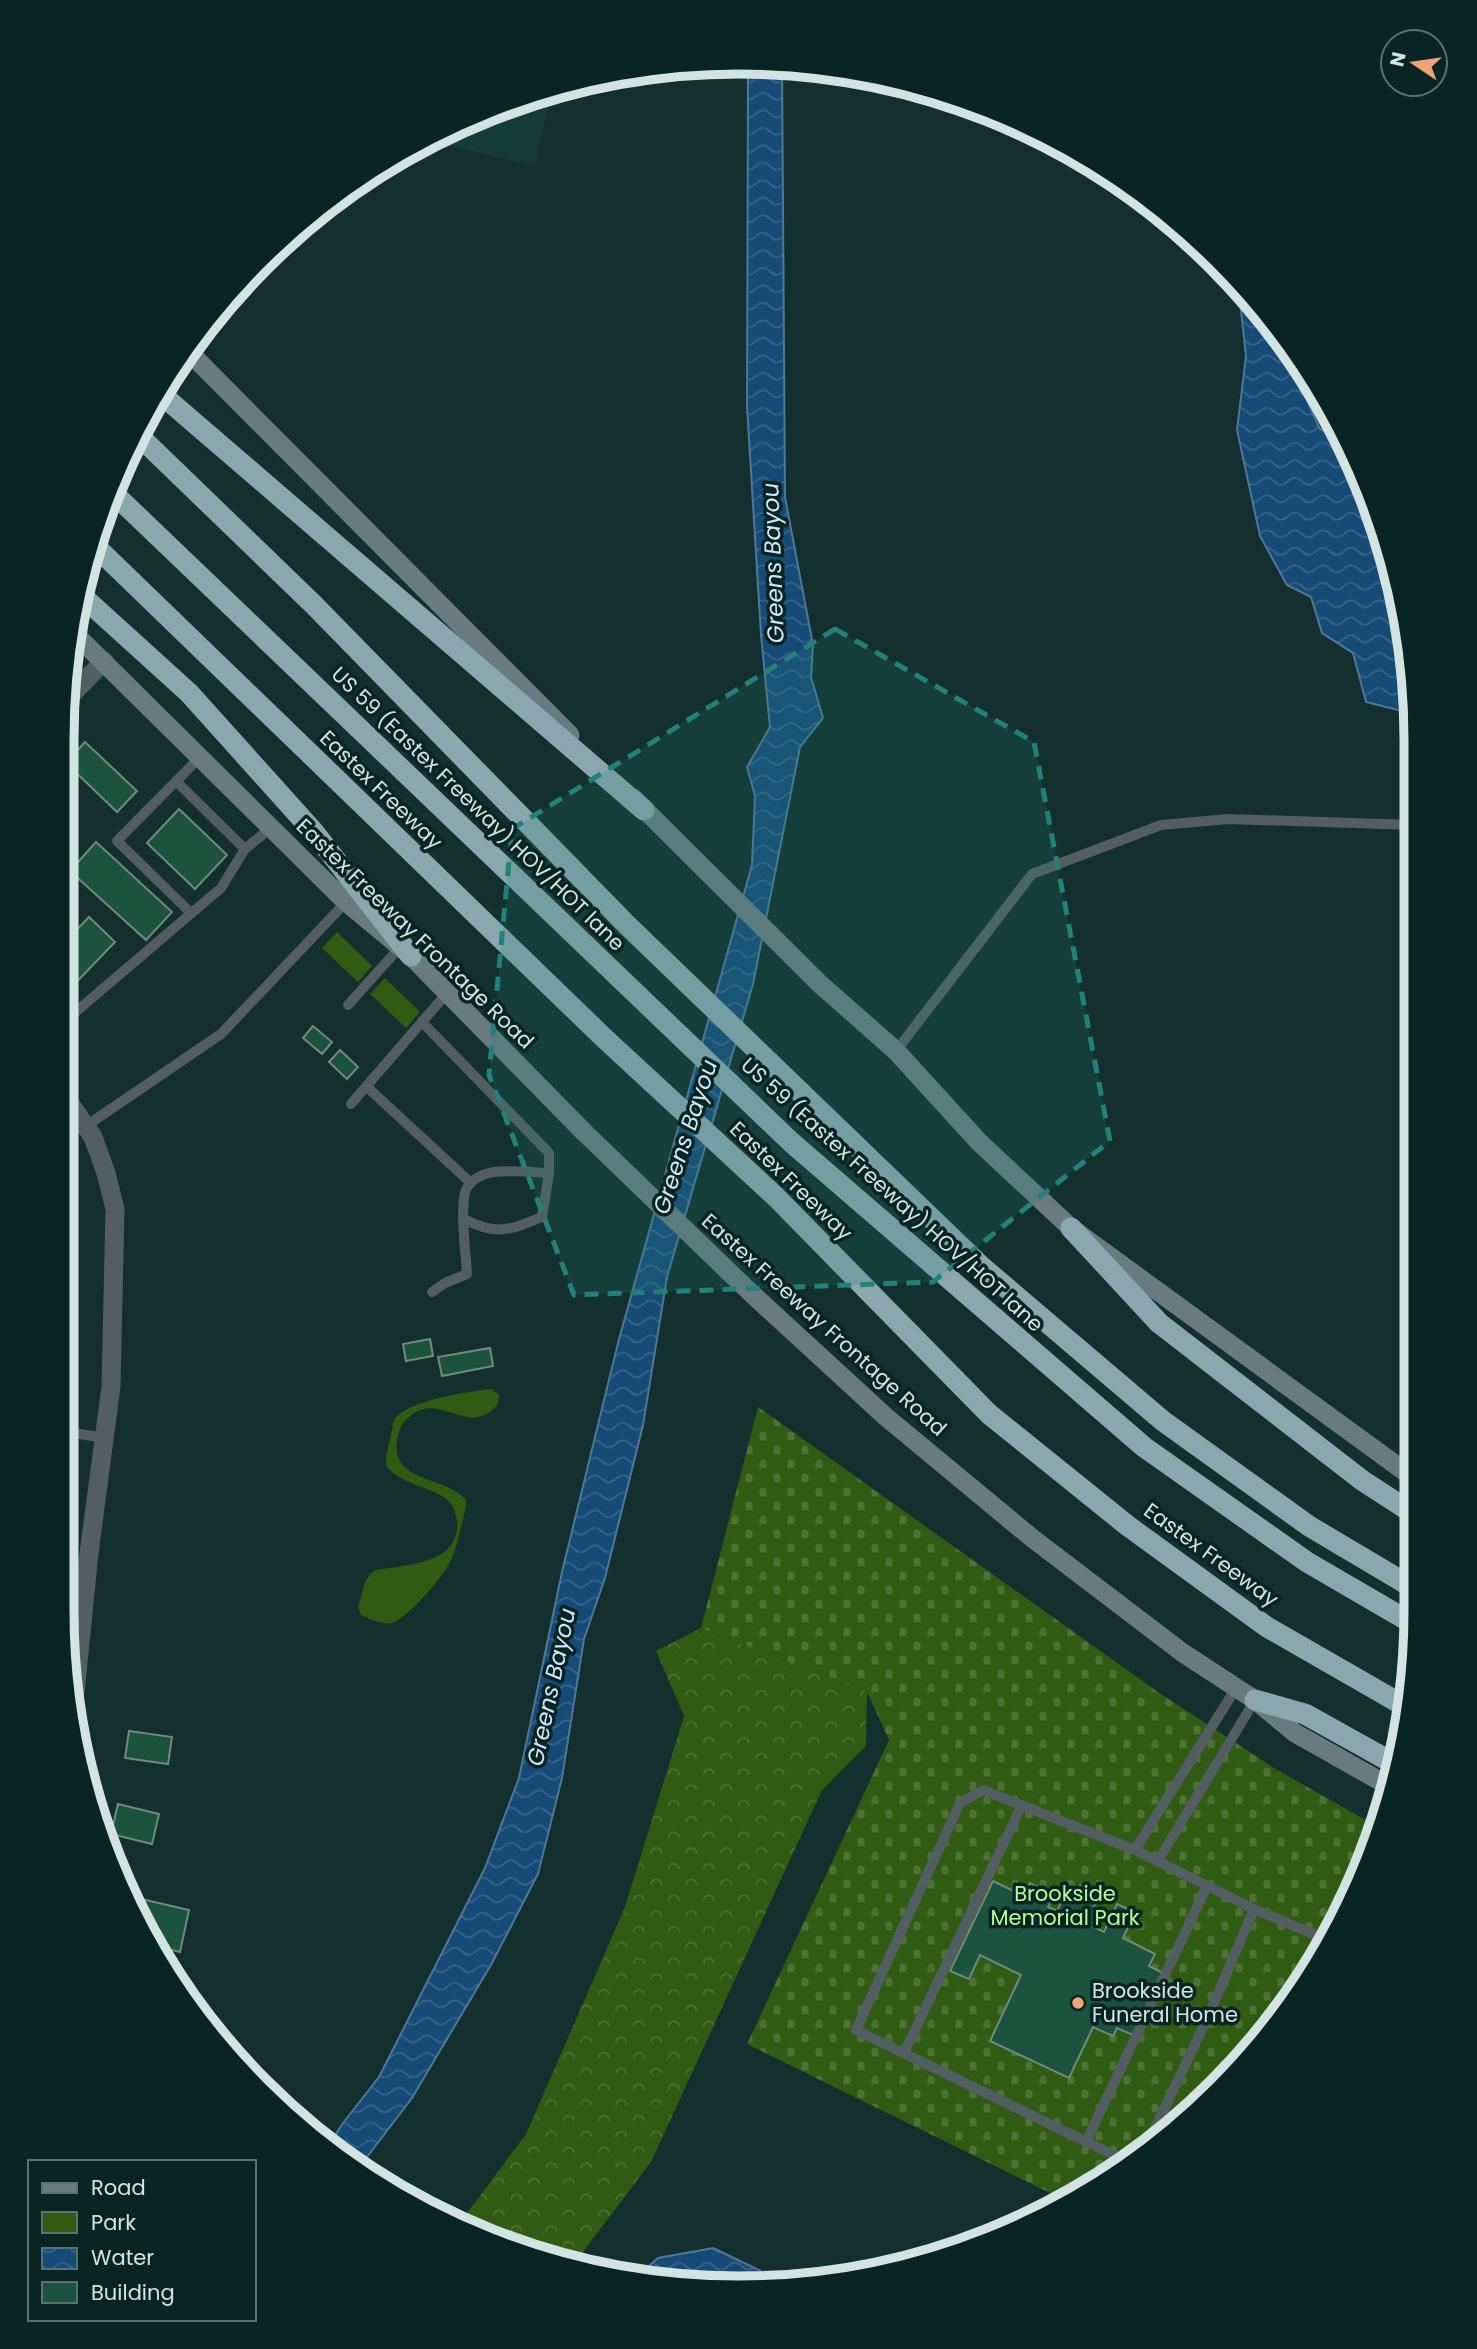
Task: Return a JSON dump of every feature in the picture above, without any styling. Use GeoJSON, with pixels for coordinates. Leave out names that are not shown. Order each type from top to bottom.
{"type":"FeatureCollection","features":[{"type":"Feature","properties":{"kind":"highway"},"geometry":{"type":"LineString","coordinates":[[167,399],[644,810]]}},
{"type":"Feature","properties":{"kind":"highway"},"geometry":{"type":"LineString","coordinates":[[144,441],[314,605],[627,925],[982,1267],[1163,1421],[1309,1526],[1404,1582]]}},
{"type":"Feature","properties":{"kind":"highway","name":"US 59 (Eastex Freeway) HOV/HOT lane"},"geometry":{"type":"LineString","coordinates":[[119,498],[791,1142],[1144,1447],[1307,1562],[1404,1618]]}},
{"type":"Feature","properties":{"kind":"highway","name":"Eastex Freeway"},"geometry":{"type":"LineString","coordinates":[[101,551],[603,1037],[776,1197],[989,1414],[1128,1526],[1267,1627],[1397,1702]]}},
{"type":"Feature","properties":{"kind":"highway"},"geometry":{"type":"LineString","coordinates":[[88,601],[189,693],[313,831],[406,951]]}},
{"type":"Feature","properties":{"kind":"highway"},"geometry":{"type":"LineString","coordinates":[[1070,1228],[1159,1323],[1363,1481],[1404,1507]]}},
{"type":"Feature","properties":{"kind":"highway"},"geometry":{"type":"LineString","coordinates":[[1255,1700],[1305,1714],[1386,1759]]}},
{"type":"Feature","properties":{"kind":"main road"},"geometry":{"type":"LineString","coordinates":[[194,357],[644,810],[820,984],[896,1051],[979,1142],[1070,1228],[1404,1471]]}},
{"type":"Feature","properties":{"kind":"main road","name":"Eastex Freeway Frontage Road"},"geometry":{"type":"LineString","coordinates":[[81,639],[346,902],[406,951],[584,1132],[752,1294],[887,1416],[1032,1538],[1183,1653],[1255,1700],[1295,1733],[1381,1782]]}},
{"type":"Feature","properties":{"kind":"street"},"geometry":{"type":"LineString","coordinates":[[75,690],[104,661]]}},
{"type":"Feature","properties":{"kind":"street"},"geometry":{"type":"LineString","coordinates":[[74,1109],[93,1138],[115,1209],[111,1387],[74,1630]]}},
{"type":"Feature","properties":{"kind":"lane"},"geometry":{"type":"LineString","coordinates":[[191,913],[117,841],[200,757]]}},
{"type":"Feature","properties":{"kind":"lane"},"geometry":{"type":"LineString","coordinates":[[176,781],[245,849]]}},
{"type":"Feature","properties":{"kind":"lane"},"geometry":{"type":"LineString","coordinates":[[896,1051],[1031,874],[1161,825],[1228,819],[1404,825]]}},
{"type":"Feature","properties":{"kind":"lane"},"geometry":{"type":"LineString","coordinates":[[74,1013],[221,888],[245,849],[272,827]]}},
{"type":"Feature","properties":{"kind":"lane"},"geometry":{"type":"LineString","coordinates":[[86,1126],[221,1034],[346,902]]}},
{"type":"Feature","properties":{"kind":"lane"},"geometry":{"type":"LineString","coordinates":[[348,1005],[406,951]]}},
{"type":"Feature","properties":{"kind":"lane"},"geometry":{"type":"LineString","coordinates":[[351,1104],[447,993]]}},
{"type":"Feature","properties":{"kind":"lane"},"geometry":{"type":"LineString","coordinates":[[422,1022],[550,1153],[542,1217],[498,1231],[480,1227],[464,1219]]}},
{"type":"Feature","properties":{"kind":"lane"},"geometry":{"type":"LineString","coordinates":[[367,1087],[471,1183]]}},
{"type":"Feature","properties":{"kind":"lane"},"geometry":{"type":"LineString","coordinates":[[432,1292],[445,1283],[467,1275],[465,1193],[471,1183],[478,1176],[495,1172],[549,1173]]}},
{"type":"Feature","properties":{"kind":"lane"},"geometry":{"type":"LineString","coordinates":[[74,1433],[104,1438]]}},
{"type":"Feature","properties":{"kind":"lane"},"geometry":{"type":"LineString","coordinates":[[1135,1850],[1236,1688]]}},
{"type":"Feature","properties":{"kind":"lane"},"geometry":{"type":"LineString","coordinates":[[1158,1861],[1255,1700]]}},
{"type":"Feature","properties":{"kind":"lane"},"geometry":{"type":"LineString","coordinates":[[1118,2156],[856,2030],[960,1803],[983,1790],[1135,1850],[1254,1909],[1318,1936]]}},
{"type":"Feature","properties":{"kind":"lane"},"geometry":{"type":"LineString","coordinates":[[904,2053],[1021,1805]]}},
{"type":"Feature","properties":{"kind":"lane"},"geometry":{"type":"LineString","coordinates":[[1086,2141],[1207,1886]]}},
{"type":"Feature","properties":{"kind":"lane"},"geometry":{"type":"LineString","coordinates":[[1155,2128],[1208,2017],[1254,1909]]}},
{"type":"Feature","properties":{"kind":"highlighted area"},"geometry":{"type":"Polygon","coordinates":[[[835,629],[1034,742],[1110,1141],[933,1282],[574,1295],[489,1075],[512,829],[835,629]]]}},
{"type":"Feature","properties":{"kind":"shaded area"},"geometry":{"type":"Polygon","coordinates":[[[549,101],[535,166],[441,144],[484,124],[549,101]]]}},
{"type":"Feature","properties":{"kind":"green space"},"geometry":{"type":"Polygon","coordinates":[[[337,932],[372,966],[358,982],[322,948],[337,932]]]}},
{"type":"Feature","properties":{"kind":"green space"},"geometry":{"type":"Polygon","coordinates":[[[385,978],[420,1012],[406,1028],[370,994],[385,978]]]}},
{"type":"Feature","properties":{"kind":"green space"},"geometry":{"type":"Polygon","coordinates":[[[491,1389],[499,1395],[498,1404],[487,1414],[465,1417],[432,1408],[420,1410],[402,1424],[397,1441],[397,1455],[403,1465],[411,1472],[457,1492],[466,1500],[466,1508],[451,1560],[416,1605],[392,1623],[361,1615],[358,1607],[370,1574],[376,1570],[429,1560],[450,1547],[456,1536],[456,1515],[448,1500],[407,1481],[387,1467],[386,1457],[394,1420],[411,1407],[424,1402],[491,1389]]]}},
{"type":"Feature","properties":{"kind":"green space","name":"Brookside Memorial Park"},"geometry":{"type":"Polygon","coordinates":[[[758,1407],[1158,1692],[1274,1768],[1369,1822],[1335,1905],[1314,1943],[1266,2015],[1238,2049],[1209,2081],[1143,2138],[1054,2195],[747,2044],[889,1740],[867,1692],[701,1628],[758,1407]]]}},
{"type":"Feature","properties":{"kind":"green space"},"geometry":{"type":"Polygon","coordinates":[[[701,1628],[867,1692],[866,1746],[822,1790],[651,2162],[580,2256],[525,2240],[465,2216],[526,2134],[625,1907],[684,1716],[656,1651],[701,1628]]]}},
{"type":"Feature","properties":{"kind":"water","name":"Greens Bayou"},"geometry":{"type":"Polygon","coordinates":[[[748,74],[782,75],[785,497],[813,645],[811,677],[823,718],[800,747],[753,984],[667,1277],[643,1425],[605,1578],[584,1639],[562,1778],[538,1874],[492,1963],[412,2098],[365,2160],[334,2138],[379,2077],[485,1868],[519,1778],[562,1572],[619,1339],[752,865],[755,796],[747,767],[770,727],[761,635],[747,406],[748,74]]]}},
{"type":"Feature","properties":{"kind":"water"},"geometry":{"type":"Polygon","coordinates":[[[1240,303],[1291,369],[1320,429],[1329,432],[1335,444],[1353,484],[1381,566],[1391,609],[1403,711],[1366,702],[1353,653],[1322,633],[1311,597],[1287,585],[1260,536],[1237,430],[1246,356],[1240,303]]]}},
{"type":"Feature","properties":{"kind":"water"},"geometry":{"type":"Polygon","coordinates":[[[713,2248],[764,2275],[695,2274],[645,2269],[658,2258],[713,2248]]]}},
{"type":"Feature","properties":{"kind":"building"},"geometry":{"type":"Polygon","coordinates":[[[85,742],[137,791],[117,812],[74,771],[74,754],[85,742]]]}},
{"type":"Feature","properties":{"kind":"building"},"geometry":{"type":"Polygon","coordinates":[[[179,809],[227,855],[195,889],[147,843],[179,809]]]}},
{"type":"Feature","properties":{"kind":"building"},"geometry":{"type":"Polygon","coordinates":[[[96,842],[172,912],[146,940],[74,875],[74,867],[96,842]]]}},
{"type":"Feature","properties":{"kind":"building"},"geometry":{"type":"Polygon","coordinates":[[[89,917],[115,942],[74,985],[74,933],[89,917]]]}},
{"type":"Feature","properties":{"kind":"building"},"geometry":{"type":"Polygon","coordinates":[[[313,1026],[332,1042],[322,1054],[303,1038],[313,1026]]]}},
{"type":"Feature","properties":{"kind":"building"},"geometry":{"type":"Polygon","coordinates":[[[340,1050],[358,1067],[347,1079],[329,1062],[340,1050]]]}},
{"type":"Feature","properties":{"kind":"building"},"geometry":{"type":"Polygon","coordinates":[[[430,1339],[433,1356],[406,1361],[403,1344],[430,1339]]]}},
{"type":"Feature","properties":{"kind":"building"},"geometry":{"type":"Polygon","coordinates":[[[490,1348],[493,1366],[442,1376],[438,1357],[490,1348]]]}},
{"type":"Feature","properties":{"kind":"building"},"geometry":{"type":"Polygon","coordinates":[[[129,1731],[172,1737],[168,1764],[125,1758],[129,1731]]]}},
{"type":"Feature","properties":{"kind":"building"},"geometry":{"type":"Polygon","coordinates":[[[118,1804],[159,1814],[152,1844],[113,1834],[118,1804]]]}},
{"type":"Feature","properties":{"kind":"building","name":"Brookside Funeral Home"},"geometry":{"type":"Polygon","coordinates":[[[993,1881],[1024,1896],[1030,1883],[1054,1895],[1048,1907],[1057,1911],[1066,1893],[1074,1897],[1080,1885],[1100,1895],[1094,1906],[1102,1910],[1094,1927],[1104,1932],[1117,1904],[1135,1912],[1123,1938],[1155,1954],[1149,1966],[1163,1973],[1133,2035],[1117,2028],[1113,2036],[1093,2027],[1069,2078],[990,2041],[1021,1975],[980,1955],[969,1979],[950,1971],[993,1881]]]}},
{"type":"Feature","properties":{"kind":"building"},"geometry":{"type":"Polygon","coordinates":[[[139,1898],[189,1910],[180,1952],[167,1949],[139,1898]]]}},
{"type":"Feature","properties":{"kind":"place","name":"Brookside Funeral Home"},"geometry":{"type":"Point","coordinates":[1078,2003]}}]}
